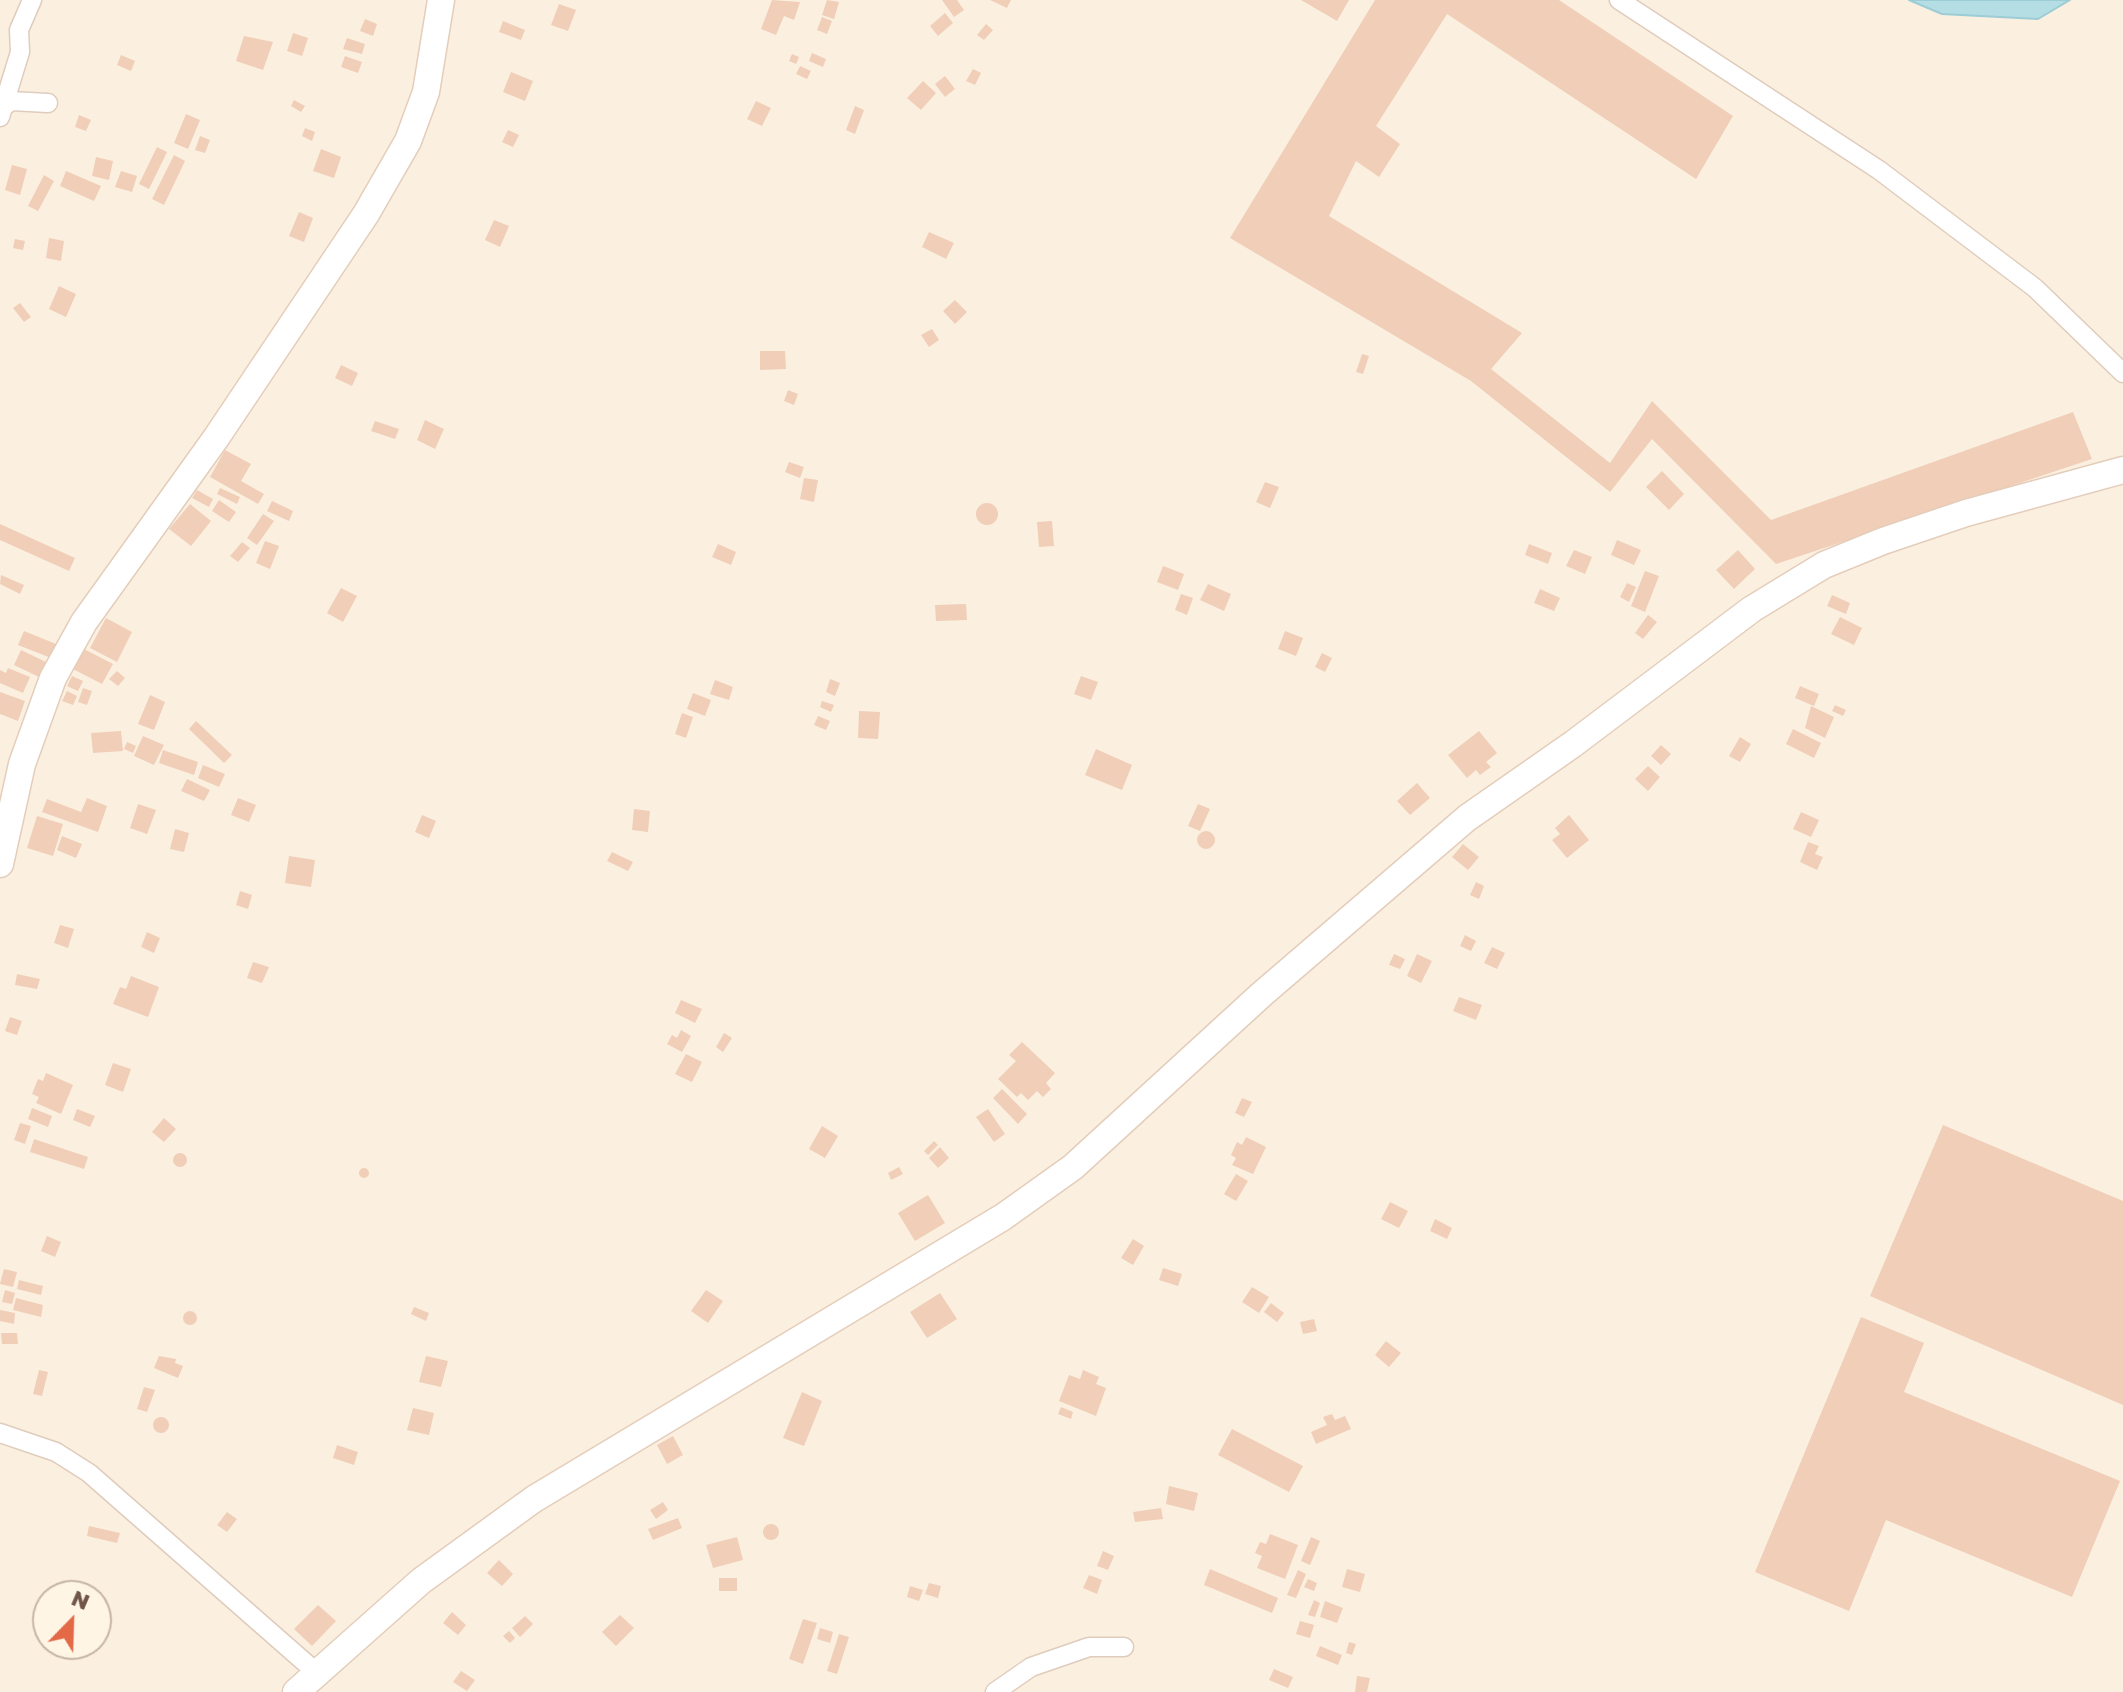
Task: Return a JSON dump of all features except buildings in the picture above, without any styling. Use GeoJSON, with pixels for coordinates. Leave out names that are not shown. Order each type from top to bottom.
{"type":"FeatureCollection","features":[{"type":"Feature","properties":{"kind":"street"},"geometry":{"type":"LineString","coordinates":[[2,104],[20,52],[10,31],[32,0]]}},
{"type":"Feature","properties":{"kind":"street"},"geometry":{"type":"LineString","coordinates":[[0,864],[22,764],[53,678],[84,622],[216,438],[387,178],[408,141],[426,92],[441,0]]}},
{"type":"Feature","properties":{"kind":"street"},"geometry":{"type":"LineString","coordinates":[[1619,0],[1879,170],[2035,288],[2123,373]]}},
{"type":"Feature","properties":{"kind":"street"},"geometry":{"type":"LineString","coordinates":[[2,104],[11,101],[48,103]]}},
{"type":"Feature","properties":{"kind":"street"},"geometry":{"type":"LineString","coordinates":[[296,1692],[421,1581],[534,1499],[1003,1217],[1073,1167],[1262,994],[1467,818],[1573,744],[1752,609],[1824,565],[1883,541],[1966,513],[2123,470]]}},
{"type":"Feature","properties":{"kind":"street"},"geometry":{"type":"LineString","coordinates":[[0,1433],[56,1452],[89,1473],[317,1673]]}},
{"type":"Feature","properties":{"kind":"street"},"geometry":{"type":"LineString","coordinates":[[995,1692],[1031,1667],[1045,1662],[1089,1647],[1124,1647]]}},
{"type":"Feature","properties":{"kind":"water"},"geometry":{"type":"Polygon","coordinates":[[[1909,0],[2070,0],[2038,19],[1942,14],[1909,0]]]}}]}
